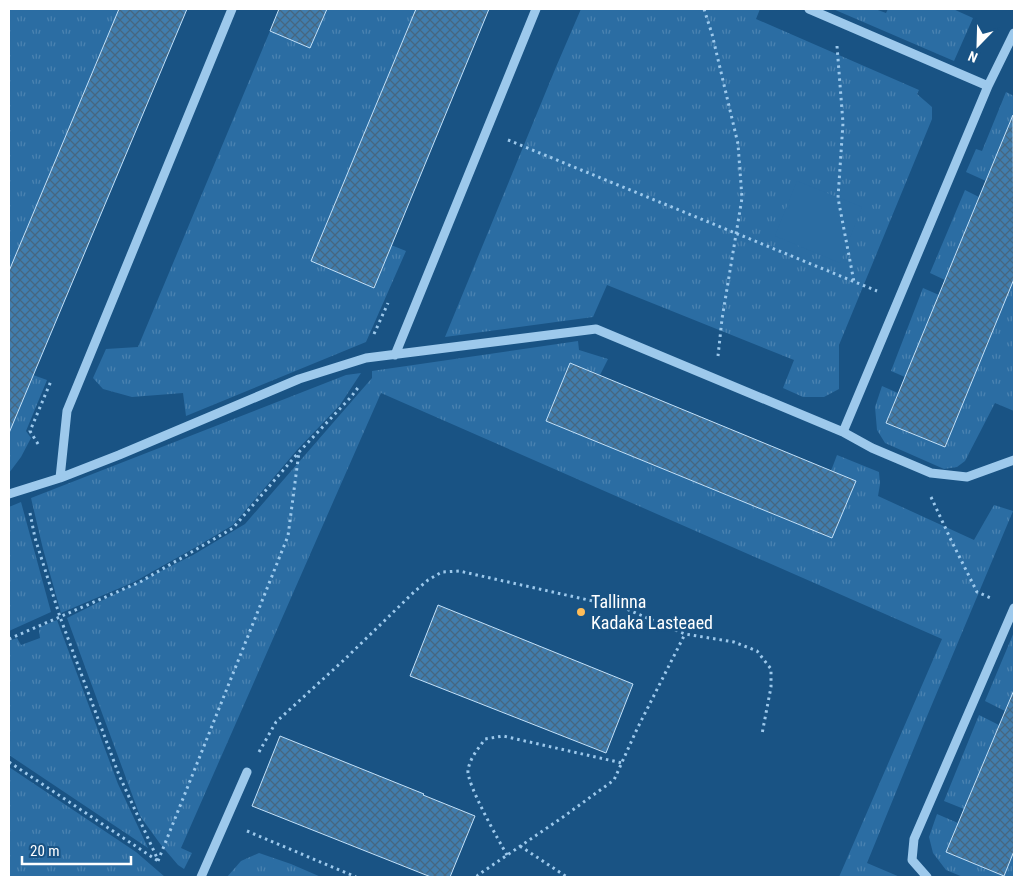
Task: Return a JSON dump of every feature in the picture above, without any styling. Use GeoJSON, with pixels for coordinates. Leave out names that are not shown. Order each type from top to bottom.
{"type":"FeatureCollection","features":[{"type":"Feature","properties":{"kind":"street"},"geometry":{"type":"LineString","coordinates":[[60,478],[67,411],[232,9]]}},
{"type":"Feature","properties":{"kind":"street"},"geometry":{"type":"LineString","coordinates":[[395,355],[536,9]]}},
{"type":"Feature","properties":{"kind":"street"},"geometry":{"type":"LineString","coordinates":[[809,9],[988,86]]}},
{"type":"Feature","properties":{"kind":"street"},"geometry":{"type":"LineString","coordinates":[[843,432],[988,86],[1014,33]]}},
{"type":"Feature","properties":{"kind":"street"},"geometry":{"type":"LineString","coordinates":[[9,494],[60,478],[119,455],[299,379],[366,358],[596,329],[843,432],[872,448],[931,473],[967,478],[1014,460]]}},
{"type":"Feature","properties":{"kind":"street"},"geometry":{"type":"LineString","coordinates":[[927,877],[912,860],[914,839],[1014,608]]}},
{"type":"Feature","properties":{"kind":"street"},"geometry":{"type":"LineString","coordinates":[[201,877],[247,772]]}},
{"type":"Feature","properties":{"kind":"path"},"geometry":{"type":"LineString","coordinates":[[704,9],[712,34],[738,144],[742,198],[722,319],[716,379]]}},
{"type":"Feature","properties":{"kind":"path"},"geometry":{"type":"LineString","coordinates":[[836,20],[843,123],[838,198],[854,282]]}},
{"type":"Feature","properties":{"kind":"path"},"geometry":{"type":"LineString","coordinates":[[486,130],[899,300]]}},
{"type":"Feature","properties":{"kind":"path"},"geometry":{"type":"LineString","coordinates":[[9,639],[140,582],[233,528],[299,452],[351,397],[368,373],[366,358]]}},
{"type":"Feature","properties":{"kind":"path"},"geometry":{"type":"LineString","coordinates":[[158,861],[288,536],[299,452]]}},
{"type":"Feature","properties":{"kind":"path"},"geometry":{"type":"LineString","coordinates":[[25,489],[35,538],[60,617],[118,775],[158,861]]}},
{"type":"Feature","properties":{"kind":"path"},"geometry":{"type":"LineString","coordinates":[[930,496],[977,592],[1014,608]]}},
{"type":"Feature","properties":{"kind":"path"},"geometry":{"type":"LineString","coordinates":[[247,772],[276,722],[414,592],[428,580],[442,572],[459,571],[482,575],[624,608],[686,634],[734,642],[757,651],[771,668],[772,687],[762,734]]}},
{"type":"Feature","properties":{"kind":"path"},"geometry":{"type":"LineString","coordinates":[[477,877],[614,780],[637,729],[686,634]]}},
{"type":"Feature","properties":{"kind":"path"},"geometry":{"type":"LineString","coordinates":[[507,855],[474,793],[467,772],[473,755],[485,739],[503,736],[622,763]]}},
{"type":"Feature","properties":{"kind":"path"},"geometry":{"type":"LineString","coordinates":[[9,762],[158,861]]}},
{"type":"Feature","properties":{"kind":"path"},"geometry":{"type":"LineString","coordinates":[[226,822],[356,877]]}},
{"type":"Feature","properties":{"kind":"path"},"geometry":{"type":"LineString","coordinates":[[520,846],[567,877]]}},
{"type":"Feature","properties":{"kind":"green space"},"geometry":{"type":"Polygon","coordinates":[[[9,9],[119,9],[9,271],[9,9]]]}},
{"type":"Feature","properties":{"kind":"green space"},"geometry":{"type":"Polygon","coordinates":[[[327,9],[416,9],[311,261],[374,288],[391,245],[406,251],[366,342],[186,416],[183,393],[132,397],[103,389],[93,378],[106,349],[138,347],[270,31],[310,48],[327,9]]]}},
{"type":"Feature","properties":{"kind":"green space"},"geometry":{"type":"Polygon","coordinates":[[[581,9],[760,9],[756,19],[919,90],[917,94],[932,107],[932,119],[839,345],[839,389],[824,397],[803,397],[783,388],[794,360],[607,285],[593,317],[445,337],[581,9]]]}},
{"type":"Feature","properties":{"kind":"green space"},"geometry":{"type":"Polygon","coordinates":[[[833,9],[875,9],[886,13],[888,9],[953,9],[973,18],[954,61],[833,9]]]}},
{"type":"Feature","properties":{"kind":"green space"},"geometry":{"type":"Polygon","coordinates":[[[1006,92],[1014,96],[1014,113],[986,181],[966,172],[976,149],[982,151],[1006,92]]]}},
{"type":"Feature","properties":{"kind":"green space"},"geometry":{"type":"Polygon","coordinates":[[[797,181],[862,207],[840,263],[775,236],[797,181]]]}},
{"type":"Feature","properties":{"kind":"green space"},"geometry":{"type":"Polygon","coordinates":[[[965,190],[979,197],[945,280],[930,273],[965,190]]]}},
{"type":"Feature","properties":{"kind":"green space"},"geometry":{"type":"Polygon","coordinates":[[[1014,279],[1014,411],[995,403],[965,461],[957,467],[944,469],[885,443],[877,430],[875,407],[882,386],[898,393],[886,423],[945,447],[1014,279]]]}},
{"type":"Feature","properties":{"kind":"green space"},"geometry":{"type":"Polygon","coordinates":[[[923,288],[939,295],[905,377],[891,371],[923,288]]]}},
{"type":"Feature","properties":{"kind":"green space"},"geometry":{"type":"Polygon","coordinates":[[[578,341],[579,350],[608,359],[600,375],[570,363],[546,421],[832,538],[856,481],[831,471],[837,455],[879,472],[878,496],[974,540],[994,505],[1013,511],[867,863],[900,877],[839,877],[942,639],[381,393],[181,848],[192,853],[184,869],[178,865],[140,816],[67,618],[193,555],[245,524],[372,378],[372,371],[578,341]]]}},
{"type":"Feature","properties":{"kind":"green space"},"geometry":{"type":"Polygon","coordinates":[[[361,373],[340,405],[297,450],[233,525],[134,582],[61,613],[31,498],[346,375],[361,373]]]}},
{"type":"Feature","properties":{"kind":"green space"},"geometry":{"type":"Polygon","coordinates":[[[33,375],[47,380],[26,431],[31,438],[21,457],[9,473],[9,416],[15,418],[33,375]]]}},
{"type":"Feature","properties":{"kind":"green space"},"geometry":{"type":"Polygon","coordinates":[[[21,502],[51,612],[9,631],[9,507],[21,502]]]}},
{"type":"Feature","properties":{"kind":"green space"},"geometry":{"type":"Polygon","coordinates":[[[57,620],[118,784],[148,848],[9,755],[9,641],[17,638],[21,645],[40,638],[40,627],[57,620]]]}},
{"type":"Feature","properties":{"kind":"green space"},"geometry":{"type":"Polygon","coordinates":[[[1014,632],[1014,689],[1005,711],[985,701],[1014,632]]]}},
{"type":"Feature","properties":{"kind":"green space"},"geometry":{"type":"Polygon","coordinates":[[[979,715],[999,725],[964,809],[944,801],[979,715]]]}},
{"type":"Feature","properties":{"kind":"green space"},"geometry":{"type":"Polygon","coordinates":[[[9,767],[136,852],[165,877],[9,877],[9,767]]]}},
{"type":"Feature","properties":{"kind":"green space"},"geometry":{"type":"Polygon","coordinates":[[[937,814],[958,823],[947,852],[1004,876],[1014,851],[1014,877],[963,877],[946,870],[933,853],[929,837],[937,814]]]}},
{"type":"Feature","properties":{"kind":"green space"},"geometry":{"type":"Polygon","coordinates":[[[259,853],[321,877],[227,877],[241,861],[259,853]]]}},
{"type":"Feature","properties":{"kind":"building"},"geometry":{"type":"Polygon","coordinates":[[[119,9],[187,9],[9,433],[9,271],[119,9]]]}},
{"type":"Feature","properties":{"kind":"building"},"geometry":{"type":"Polygon","coordinates":[[[279,9],[327,9],[310,48],[270,31],[279,9]]]}},
{"type":"Feature","properties":{"kind":"building"},"geometry":{"type":"Polygon","coordinates":[[[416,9],[489,9],[374,288],[311,261],[416,9]]]}},
{"type":"Feature","properties":{"kind":"building"},"geometry":{"type":"Polygon","coordinates":[[[1013,115],[1014,279],[945,447],[886,423],[1013,115]]]}},
{"type":"Feature","properties":{"kind":"building"},"geometry":{"type":"Polygon","coordinates":[[[570,363],[856,481],[832,538],[546,421],[570,363]]]}},
{"type":"Feature","properties":{"kind":"building"},"geometry":{"type":"Polygon","coordinates":[[[438,605],[633,684],[606,753],[410,676],[438,605]]]}},
{"type":"Feature","properties":{"kind":"building"},"geometry":{"type":"Polygon","coordinates":[[[1014,690],[1014,851],[1004,876],[946,852],[1014,690]]]}},
{"type":"Feature","properties":{"kind":"building"},"geometry":{"type":"Polygon","coordinates":[[[280,736],[475,816],[450,877],[431,877],[252,806],[280,736]]]}},
{"type":"Feature","properties":{"kind":"place","name":"Tallinna Kadaka Lasteaed"},"geometry":{"type":"Point","coordinates":[581,612]}}]}
